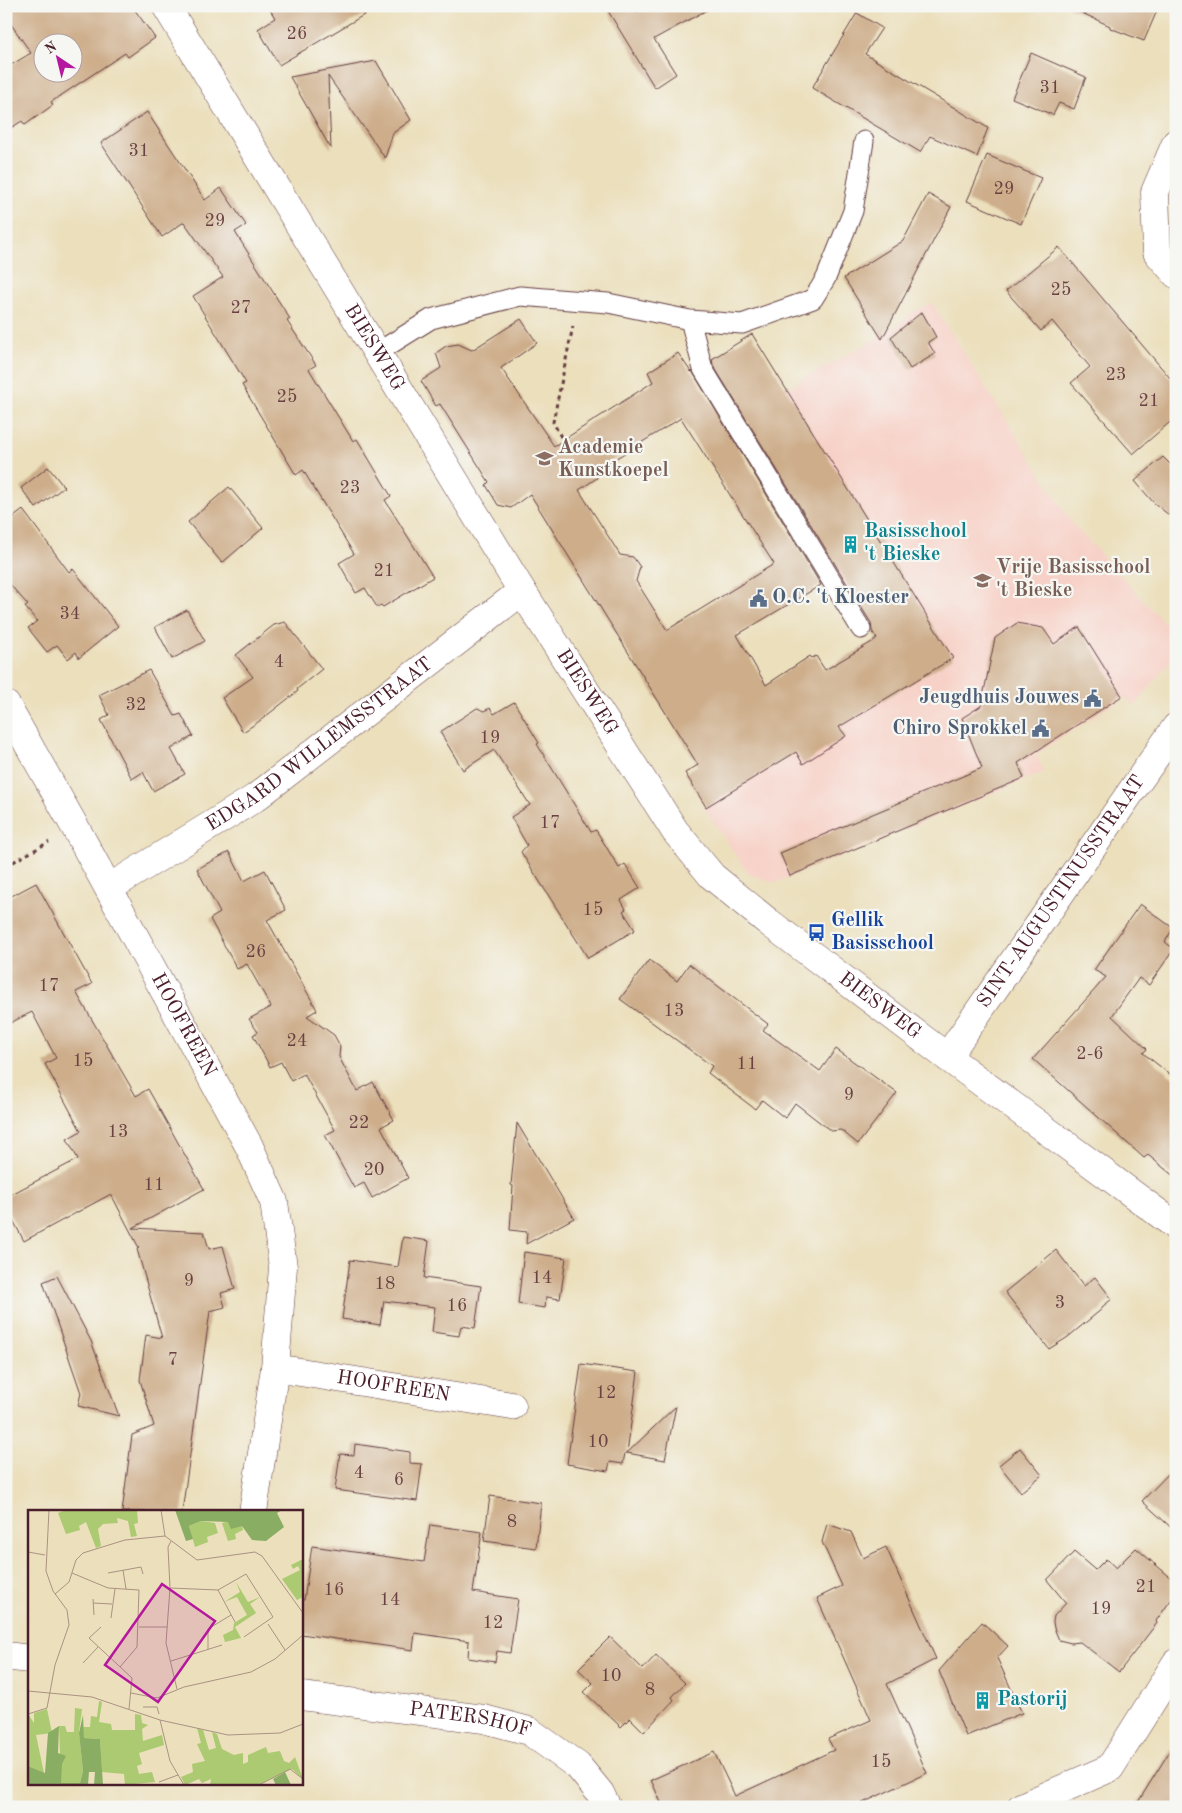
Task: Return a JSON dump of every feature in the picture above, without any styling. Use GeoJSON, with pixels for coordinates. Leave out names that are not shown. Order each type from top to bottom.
{"type":"FeatureCollection","features":[{"type":"Feature","properties":{"kind":"street","name":"BIESWEG"},"geometry":{"type":"LineString","coordinates":[[166,6],[522,590],[675,831],[712,876],[767,921],[947,1057],[1176,1226]]}},
{"type":"Feature","properties":{"kind":"street"},"geometry":{"type":"LineString","coordinates":[[1176,143],[1156,192],[1157,252],[1176,274]]}},
{"type":"Feature","properties":{"kind":"street","name":"EDGARD WILLEMSSTRAAT"},"geometry":{"type":"LineString","coordinates":[[109,888],[255,798],[522,590]]}},
{"type":"Feature","properties":{"kind":"street","name":"HOOFREEN"},"geometry":{"type":"LineString","coordinates":[[6,705],[76,827],[249,1146],[274,1202],[283,1266],[275,1368],[253,1510]]}},
{"type":"Feature","properties":{"kind":"street","name":"SINT-AUGUSTINUSSTRAAT"},"geometry":{"type":"LineString","coordinates":[[947,1057],[1176,726]]}},
{"type":"Feature","properties":{"kind":"street","name":"HOOFREEN"},"geometry":{"type":"LineString","coordinates":[[275,1368],[512,1406]]}},
{"type":"Feature","properties":{"kind":"street"},"geometry":{"type":"LineString","coordinates":[[6,1656],[28,1660]]}},
{"type":"Feature","properties":{"kind":"street"},"geometry":{"type":"LineString","coordinates":[[1021,1807],[1110,1768],[1176,1663]]}},
{"type":"Feature","properties":{"kind":"street","name":"PATERSHOF"},"geometry":{"type":"LineString","coordinates":[[302,1696],[484,1719],[528,1731],[578,1766],[600,1793],[607,1807]]}},
{"type":"Feature","properties":{"kind":"lane"},"geometry":{"type":"LineString","coordinates":[[378,352],[432,319],[520,296],[608,303],[690,320],[742,324],[813,299],[826,278],[853,212],[864,141]]}},
{"type":"Feature","properties":{"kind":"lane"},"geometry":{"type":"LineString","coordinates":[[690,320],[703,369],[861,629]]}},
{"type":"Feature","properties":{"kind":"path"},"geometry":{"type":"LineString","coordinates":[[561,438],[553,422],[578,301]]}},
{"type":"Feature","properties":{"kind":"path"},"geometry":{"type":"LineString","coordinates":[[6,866],[76,827]]}},
{"type":"Feature","properties":{"kind":"shaded area","name":"Vrije Basisschool 't Bieske"},"geometry":{"type":"Polygon","coordinates":[[[932,303],[1072,523],[1176,636],[1176,653],[1135,706],[1124,697],[1036,754],[1044,772],[775,883],[749,874],[704,808],[787,758],[825,670],[877,639],[760,448],[806,420],[786,389],[880,336],[909,318],[907,315],[932,303]]]}},
{"type":"Feature","properties":{"kind":"building"},"geometry":{"type":"Polygon","coordinates":[[[6,6],[132,6],[155,38],[128,57],[125,53],[82,81],[82,32],[32,32],[32,82],[81,82],[51,102],[53,105],[25,125],[22,121],[6,131],[6,68],[31,53],[6,17],[6,6]]]}},
{"type":"Feature","properties":{"kind":"building"},"geometry":{"type":"Polygon","coordinates":[[[268,6],[379,6],[279,65],[258,29],[275,18],[268,6]]]}},
{"type":"Feature","properties":{"kind":"building"},"geometry":{"type":"Polygon","coordinates":[[[605,6],[633,6],[637,12],[646,6],[714,6],[654,39],[676,74],[655,88],[605,6]]]}},
{"type":"Feature","properties":{"kind":"building"},"geometry":{"type":"Polygon","coordinates":[[[1067,6],[1159,6],[1144,41],[1110,28],[1110,26],[1067,6]]]}},
{"type":"Feature","properties":{"kind":"building"},"geometry":{"type":"Polygon","coordinates":[[[857,13],[882,28],[865,54],[988,128],[977,157],[930,136],[920,152],[812,88],[857,13]]]}},
{"type":"Feature","properties":{"kind":"building"},"geometry":{"type":"Polygon","coordinates":[[[1031,53],[1086,77],[1074,109],[1059,103],[1053,115],[1012,98],[1031,53]]]}},
{"type":"Feature","properties":{"kind":"building"},"geometry":{"type":"Polygon","coordinates":[[[376,61],[411,120],[393,133],[385,158],[328,76],[331,149],[290,77],[376,61]]]}},
{"type":"Feature","properties":{"kind":"building"},"geometry":{"type":"Polygon","coordinates":[[[147,112],[205,200],[221,188],[246,225],[235,232],[290,319],[287,321],[316,365],[309,369],[353,441],[357,439],[391,496],[385,500],[433,577],[383,607],[381,605],[377,607],[365,588],[356,593],[339,563],[354,554],[303,470],[296,475],[242,385],[246,383],[193,296],[223,277],[184,222],[162,237],[101,143],[147,112]]]}},
{"type":"Feature","properties":{"kind":"building"},"geometry":{"type":"Polygon","coordinates":[[[987,155],[1041,178],[1021,224],[967,201],[987,155]]]}},
{"type":"Feature","properties":{"kind":"building"},"geometry":{"type":"Polygon","coordinates":[[[928,194],[951,207],[882,339],[844,278],[903,241],[928,194]]]}},
{"type":"Feature","properties":{"kind":"building"},"geometry":{"type":"Polygon","coordinates":[[[1059,247],[1176,385],[1176,417],[1133,454],[1071,383],[1090,367],[1052,321],[1041,331],[1006,291],[1059,247]]]}},
{"type":"Feature","properties":{"kind":"building"},"geometry":{"type":"Polygon","coordinates":[[[922,312],[936,337],[928,342],[935,354],[910,369],[891,337],[922,312]]]}},
{"type":"Feature","properties":{"kind":"building"},"geometry":{"type":"Polygon","coordinates":[[[521,319],[537,343],[501,368],[554,446],[653,382],[648,372],[678,353],[692,371],[821,585],[737,635],[766,685],[810,656],[812,658],[816,656],[825,670],[877,639],[872,631],[871,623],[713,365],[712,359],[752,334],[953,658],[839,727],[846,736],[803,764],[796,752],[706,807],[685,773],[698,765],[530,494],[511,508],[498,505],[486,485],[489,482],[440,404],[436,406],[421,381],[441,368],[436,353],[446,346],[458,344],[472,350],[521,319]],[[681,418],[594,472],[597,478],[579,490],[620,555],[633,557],[640,567],[636,581],[667,630],[774,564],[681,418]]]}},
{"type":"Feature","properties":{"kind":"building"},"geometry":{"type":"Polygon","coordinates":[[[1163,457],[1176,470],[1176,521],[1153,502],[1135,481],[1163,457]]]}},
{"type":"Feature","properties":{"kind":"building"},"geometry":{"type":"Polygon","coordinates":[[[48,467],[64,487],[36,508],[21,488],[48,467]]]}},
{"type":"Feature","properties":{"kind":"building"},"geometry":{"type":"Polygon","coordinates":[[[229,487],[263,528],[222,563],[188,522],[229,487]]]}},
{"type":"Feature","properties":{"kind":"building"},"geometry":{"type":"Polygon","coordinates":[[[23,510],[69,572],[73,569],[118,626],[79,658],[76,652],[68,659],[57,645],[47,652],[28,628],[37,621],[25,607],[28,605],[6,580],[6,523],[23,510]]]}},
{"type":"Feature","properties":{"kind":"building"},"geometry":{"type":"Polygon","coordinates":[[[187,610],[205,641],[172,659],[155,627],[187,610]]]}},
{"type":"Feature","properties":{"kind":"building"},"geometry":{"type":"Polygon","coordinates":[[[285,622],[322,669],[297,689],[298,691],[243,732],[222,698],[253,677],[236,655],[274,625],[285,622]]]}},
{"type":"Feature","properties":{"kind":"building"},"geometry":{"type":"Polygon","coordinates":[[[1017,623],[1043,628],[1054,644],[1079,627],[1122,696],[1018,763],[1024,778],[790,876],[780,853],[982,768],[962,718],[981,706],[995,638],[1017,623]]]}},
{"type":"Feature","properties":{"kind":"building"},"geometry":{"type":"Polygon","coordinates":[[[149,670],[175,716],[181,714],[193,736],[171,749],[185,774],[153,791],[143,772],[132,779],[101,720],[109,715],[99,695],[149,670]]]}},
{"type":"Feature","properties":{"kind":"building"},"geometry":{"type":"Polygon","coordinates":[[[514,702],[539,743],[537,744],[591,832],[596,830],[619,868],[625,864],[640,888],[621,900],[626,909],[623,911],[635,930],[588,958],[521,852],[527,845],[511,817],[530,805],[494,750],[463,770],[440,732],[477,708],[484,711],[490,708],[494,714],[514,702]]]}},
{"type":"Feature","properties":{"kind":"building"},"geometry":{"type":"Polygon","coordinates":[[[229,852],[244,881],[265,870],[286,910],[267,920],[317,1010],[307,1016],[334,1035],[340,1046],[339,1057],[357,1091],[373,1082],[394,1120],[381,1127],[408,1178],[372,1198],[364,1183],[354,1188],[339,1161],[325,1135],[335,1130],[304,1074],[291,1081],[281,1062],[270,1067],[253,1035],[258,1032],[249,1019],[271,1007],[247,964],[237,969],[210,919],[220,913],[197,869],[229,852]]]}},
{"type":"Feature","properties":{"kind":"building"},"geometry":{"type":"Polygon","coordinates":[[[36,883],[92,984],[76,992],[136,1096],[148,1089],[204,1189],[133,1228],[204,1232],[209,1249],[223,1246],[235,1289],[221,1293],[225,1307],[210,1311],[182,1510],[122,1510],[132,1435],[154,1426],[140,1380],[146,1335],[162,1338],[137,1249],[139,1248],[111,1194],[24,1241],[6,1207],[6,1197],[78,1159],[67,1139],[81,1131],[45,1064],[56,1058],[32,1012],[6,1025],[6,899],[36,883]]]}},
{"type":"Feature","properties":{"kind":"building"},"geometry":{"type":"Polygon","coordinates":[[[1140,904],[1173,928],[1165,942],[1174,949],[1149,985],[1139,978],[1112,1016],[1147,1049],[1143,1053],[1176,1079],[1176,1178],[1148,1155],[1144,1158],[1033,1059],[1106,977],[1094,970],[1140,904]]]}},
{"type":"Feature","properties":{"kind":"building"},"geometry":{"type":"Polygon","coordinates":[[[649,960],[677,981],[689,964],[768,1024],[763,1030],[820,1071],[836,1049],[897,1093],[858,1144],[841,1130],[831,1131],[795,1103],[785,1118],[762,1100],[755,1109],[708,1073],[712,1066],[620,999],[649,960]]]}},
{"type":"Feature","properties":{"kind":"building"},"geometry":{"type":"Polygon","coordinates":[[[517,1123],[574,1218],[526,1244],[527,1232],[510,1230],[513,1186],[511,1185],[517,1123]]]}},
{"type":"Feature","properties":{"kind":"building"},"geometry":{"type":"Polygon","coordinates":[[[403,1237],[429,1241],[424,1278],[481,1286],[475,1328],[461,1326],[459,1336],[432,1332],[435,1307],[384,1301],[380,1325],[342,1319],[350,1260],[398,1267],[403,1237]]]}},
{"type":"Feature","properties":{"kind":"building"},"geometry":{"type":"Polygon","coordinates":[[[1056,1250],[1084,1286],[1095,1277],[1112,1299],[1068,1337],[1049,1349],[1005,1292],[1056,1250]]]}},
{"type":"Feature","properties":{"kind":"building"},"geometry":{"type":"Polygon","coordinates":[[[524,1252],[566,1258],[560,1299],[546,1297],[545,1308],[518,1304],[524,1252]]]}},
{"type":"Feature","properties":{"kind":"building"},"geometry":{"type":"Polygon","coordinates":[[[57,1276],[91,1341],[119,1416],[78,1406],[81,1393],[43,1282],[57,1276]]]}},
{"type":"Feature","properties":{"kind":"building"},"geometry":{"type":"Polygon","coordinates":[[[581,1364],[638,1372],[627,1453],[625,1453],[623,1464],[610,1462],[608,1471],[567,1464],[581,1364]]]}},
{"type":"Feature","properties":{"kind":"building"},"geometry":{"type":"Polygon","coordinates":[[[676,1406],[665,1460],[627,1453],[676,1406]]]}},
{"type":"Feature","properties":{"kind":"building"},"geometry":{"type":"Polygon","coordinates":[[[355,1444],[410,1452],[410,1463],[422,1464],[417,1501],[335,1490],[340,1454],[354,1455],[355,1444]]]}},
{"type":"Feature","properties":{"kind":"building"},"geometry":{"type":"Polygon","coordinates":[[[1020,1448],[1042,1475],[1021,1492],[999,1465],[1020,1448]]]}},
{"type":"Feature","properties":{"kind":"building"},"geometry":{"type":"Polygon","coordinates":[[[1176,1466],[1176,1532],[1142,1501],[1176,1466]]]}},
{"type":"Feature","properties":{"kind":"building"},"geometry":{"type":"Polygon","coordinates":[[[490,1496],[541,1503],[536,1548],[484,1541],[490,1496]]]}},
{"type":"Feature","properties":{"kind":"building"},"geometry":{"type":"Polygon","coordinates":[[[827,1524],[851,1532],[863,1558],[886,1547],[936,1659],[887,1684],[927,1773],[854,1807],[663,1807],[651,1780],[714,1752],[735,1796],[834,1750],[828,1739],[871,1720],[817,1598],[842,1586],[822,1542],[827,1524]]]}},
{"type":"Feature","properties":{"kind":"building"},"geometry":{"type":"Polygon","coordinates":[[[430,1525],[482,1532],[473,1592],[518,1599],[510,1653],[497,1651],[495,1662],[468,1658],[469,1641],[415,1633],[413,1650],[302,1634],[302,1600],[304,1600],[312,1546],[424,1562],[430,1525]]]}},
{"type":"Feature","properties":{"kind":"building"},"geometry":{"type":"Polygon","coordinates":[[[1136,1548],[1176,1582],[1176,1593],[1156,1621],[1157,1623],[1119,1672],[1080,1642],[1071,1643],[1059,1640],[1054,1628],[1054,1616],[1066,1603],[1047,1580],[1074,1552],[1095,1570],[1106,1559],[1116,1568],[1136,1548]]]}},
{"type":"Feature","properties":{"kind":"building"},"geometry":{"type":"Polygon","coordinates":[[[982,1622],[1008,1646],[997,1658],[1022,1713],[966,1736],[939,1671],[982,1622]]]}},
{"type":"Feature","properties":{"kind":"building"},"geometry":{"type":"Polygon","coordinates":[[[610,1637],[643,1669],[656,1655],[685,1683],[672,1697],[674,1700],[644,1732],[630,1718],[621,1727],[584,1692],[593,1683],[578,1669],[610,1637]]]}},
{"type":"Feature","properties":{"kind":"building"},"geometry":{"type":"Polygon","coordinates":[[[1176,1741],[1176,1807],[1135,1807],[1176,1741]]]}},
{"type":"Feature","properties":{"kind":"place","name":"Academie Kunstkoepel"},"geometry":{"type":"Point","coordinates":[544,459]}},
{"type":"Feature","properties":{"kind":"place","name":"Basisschool 't Bieske"},"geometry":{"type":"Point","coordinates":[850,544]}},
{"type":"Feature","properties":{"kind":"place","name":"Vrije Basisschool 't Bieske"},"geometry":{"type":"Point","coordinates":[982,580]}},
{"type":"Feature","properties":{"kind":"place","name":"O.C. 't Kloester"},"geometry":{"type":"Point","coordinates":[758,598]}},
{"type":"Feature","properties":{"kind":"place","name":"Jeugdhuis Jouwes"},"geometry":{"type":"Point","coordinates":[1093,698]}},
{"type":"Feature","properties":{"kind":"place","name":"Chiro Sprokkel"},"geometry":{"type":"Point","coordinates":[1041,729]}},
{"type":"Feature","properties":{"kind":"place","name":"Gellik Basisschool"},"geometry":{"type":"Point","coordinates":[817,933]}},
{"type":"Feature","properties":{"kind":"place","name":"Pastorij"},"geometry":{"type":"Point","coordinates":[983,1700]}}]}
